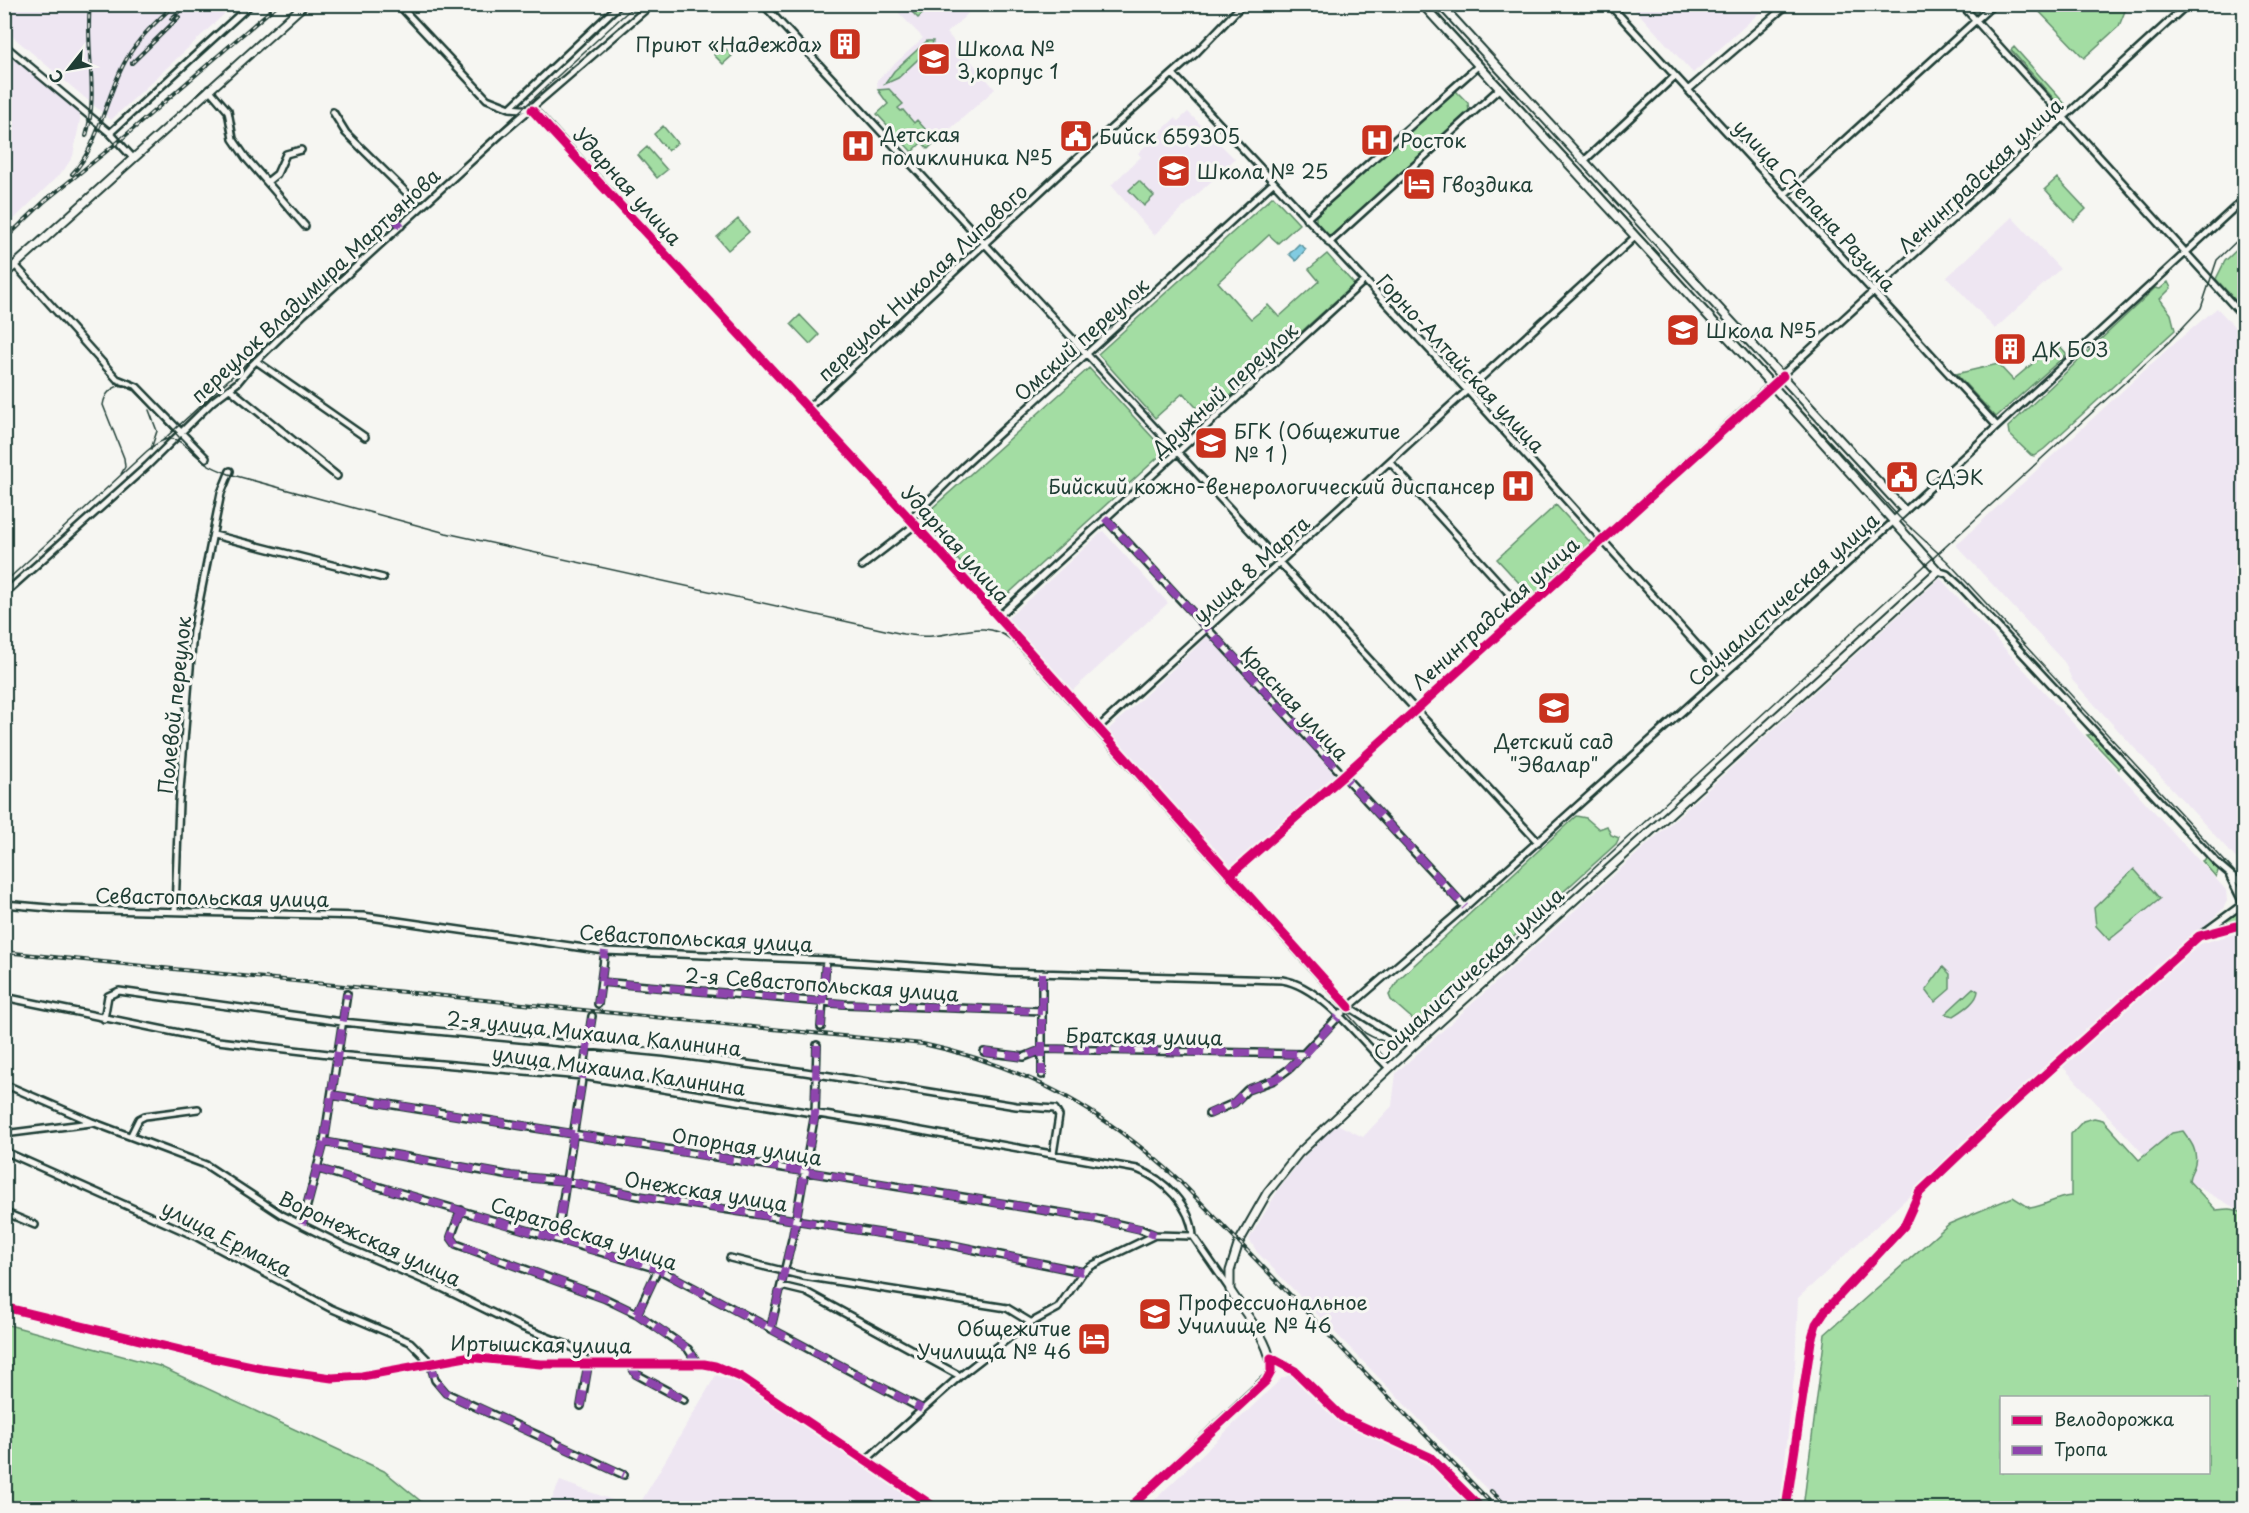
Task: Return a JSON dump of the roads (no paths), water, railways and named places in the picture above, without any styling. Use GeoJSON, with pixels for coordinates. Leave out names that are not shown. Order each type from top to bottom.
{"type":"FeatureCollection","features":[{"type":"Feature","properties":{"kind":"main road"},"geometry":{"type":"LineString","coordinates":[[4,275],[305,4]]}},
{"type":"Feature","properties":{"kind":"main road"},"geometry":{"type":"LineString","coordinates":[[1422,4],[1773,386],[1938,571]]}},
{"type":"Feature","properties":{"kind":"main road"},"geometry":{"type":"LineString","coordinates":[[1440,4],[1905,511]]}},
{"type":"Feature","properties":{"kind":"main road"},"geometry":{"type":"LineString","coordinates":[[1635,237],[1646,228]]}},
{"type":"Feature","properties":{"kind":"main road","name":"Социалистическая улица"},"geometry":{"type":"LineString","coordinates":[[1894,521],[1905,511]]}},
{"type":"Feature","properties":{"kind":"main road","name":"Социалистическая улица"},"geometry":{"type":"LineString","coordinates":[[1230,1290],[1230,1270],[1239,1242],[1267,1193],[1298,1154],[1412,1047],[1938,571]]}},
{"type":"Feature","properties":{"kind":"main road"},"geometry":{"type":"LineString","coordinates":[[1129,1509],[1266,1381],[1271,1372],[1271,1358],[1268,1349],[1230,1290]]}},
{"type":"Feature","properties":{"kind":"main road","name":"Иртышская улица"},"geometry":{"type":"LineString","coordinates":[[4,1307],[209,1357],[299,1374],[347,1377],[430,1362],[473,1357],[527,1363],[715,1366],[741,1377],[936,1509]]}},
{"type":"Feature","properties":{"kind":"street"},"geometry":{"type":"LineString","coordinates":[[110,133],[252,4]]}},
{"type":"Feature","properties":{"kind":"street"},"geometry":{"type":"LineString","coordinates":[[398,4],[487,99],[510,108],[532,110]]}},
{"type":"Feature","properties":{"kind":"street"},"geometry":{"type":"LineString","coordinates":[[510,108],[620,4]]}},
{"type":"Feature","properties":{"kind":"street","name":"переулок Владимира Мартьянова"},"geometry":{"type":"LineString","coordinates":[[4,594],[147,466],[213,401],[230,389],[256,361],[500,135],[532,110],[652,4]]}},
{"type":"Feature","properties":{"kind":"street"},"geometry":{"type":"LineString","coordinates":[[763,4],[1538,842]]}},
{"type":"Feature","properties":{"kind":"street","name":"переулок Николая Липового"},"geometry":{"type":"LineString","coordinates":[[807,409],[1173,74],[1242,4]]}},
{"type":"Feature","properties":{"kind":"street","name":"улица Степана Разина"},"geometry":{"type":"LineString","coordinates":[[1609,4],[1997,426]]}},
{"type":"Feature","properties":{"kind":"street"},"geometry":{"type":"LineString","coordinates":[[1688,90],[1788,4]]}},
{"type":"Feature","properties":{"kind":"street"},"geometry":{"type":"LineString","coordinates":[[1961,4],[2187,252],[2244,318]]}},
{"type":"Feature","properties":{"kind":"street"},"geometry":{"type":"LineString","coordinates":[[1785,195],[1994,4]]}},
{"type":"Feature","properties":{"kind":"street","name":"Ленинградская улица"},"geometry":{"type":"LineString","coordinates":[[1230,875],[1343,776],[1773,386],[2188,4]]}},
{"type":"Feature","properties":{"kind":"street"},"geometry":{"type":"LineString","coordinates":[[4,45],[110,133],[133,158]]}},
{"type":"Feature","properties":{"kind":"street"},"geometry":{"type":"LineString","coordinates":[[1306,219],[1478,66]]}},
{"type":"Feature","properties":{"kind":"street","name":"Горно-Алтайская улица"},"geometry":{"type":"LineString","coordinates":[[1173,74],[1468,391],[1724,675]]}},
{"type":"Feature","properties":{"kind":"street"},"geometry":{"type":"LineString","coordinates":[[1584,161],[1675,76]]}},
{"type":"Feature","properties":{"kind":"street"},"geometry":{"type":"LineString","coordinates":[[209,89],[229,113],[235,143],[305,226]]}},
{"type":"Feature","properties":{"kind":"street"},"geometry":{"type":"LineString","coordinates":[[1329,243],[1499,89]]}},
{"type":"Feature","properties":{"kind":"street","name":"Ударная улица"},"geometry":{"type":"LineString","coordinates":[[532,110],[910,519],[1349,1007],[1412,1047]]}},
{"type":"Feature","properties":{"kind":"street"},"geometry":{"type":"LineString","coordinates":[[333,112],[346,133],[415,201]]}},
{"type":"Feature","properties":{"kind":"street"},"geometry":{"type":"LineString","coordinates":[[267,182],[277,174],[286,154],[302,150]]}},
{"type":"Feature","properties":{"kind":"street","name":"Омский переулок"},"geometry":{"type":"LineString","coordinates":[[910,519],[964,466],[1087,356],[1273,183]]}},
{"type":"Feature","properties":{"kind":"street","name":"Социалистическая улица"},"geometry":{"type":"LineString","coordinates":[[1905,511],[2244,199]]}},
{"type":"Feature","properties":{"kind":"street"},"geometry":{"type":"LineString","coordinates":[[395,219],[401,226]]}},
{"type":"Feature","properties":{"kind":"street","name":"улица 8 Марта"},"geometry":{"type":"LineString","coordinates":[[1098,728],[1635,237]]}},
{"type":"Feature","properties":{"kind":"street"},"geometry":{"type":"LineString","coordinates":[[15,265],[117,379],[135,384],[179,433],[206,458]]}},
{"type":"Feature","properties":{"kind":"street","name":"Дружный переулок"},"geometry":{"type":"LineString","coordinates":[[998,617],[1364,281]]}},
{"type":"Feature","properties":{"kind":"street"},"geometry":{"type":"LineString","coordinates":[[256,361],[365,437]]}},
{"type":"Feature","properties":{"kind":"street"},"geometry":{"type":"LineString","coordinates":[[230,389],[337,476]]}},
{"type":"Feature","properties":{"kind":"street"},"geometry":{"type":"LineString","coordinates":[[1390,462],[1525,611]]}},
{"type":"Feature","properties":{"kind":"street","name":"Полевой переулок"},"geometry":{"type":"LineString","coordinates":[[175,910],[179,802],[193,632],[221,494],[230,471]]}},
{"type":"Feature","properties":{"kind":"street","name":"Красная улица"},"geometry":{"type":"LineString","coordinates":[[1105,518],[1465,907]]}},
{"type":"Feature","properties":{"kind":"street","name":"Социалистическая улица"},"geometry":{"type":"LineString","coordinates":[[1209,1114],[1234,1103],[1247,1090],[1274,1080],[1305,1054],[1349,1007],[1538,842],[1894,521]]}},
{"type":"Feature","properties":{"kind":"street"},"geometry":{"type":"LineString","coordinates":[[862,566],[915,525]]}},
{"type":"Feature","properties":{"kind":"street"},"geometry":{"type":"LineString","coordinates":[[214,535],[383,578]]}},
{"type":"Feature","properties":{"kind":"street"},"geometry":{"type":"LineString","coordinates":[[1938,571],[1947,573],[1958,584],[2229,876],[2244,886]]}},
{"type":"Feature","properties":{"kind":"street"},"geometry":{"type":"LineString","coordinates":[[2229,876],[2242,902],[2244,918]]}},
{"type":"Feature","properties":{"kind":"street"},"geometry":{"type":"LineString","coordinates":[[2242,902],[2199,936],[2244,924]]}},
{"type":"Feature","properties":{"kind":"street","name":"Севастопольская улица"},"geometry":{"type":"LineString","coordinates":[[4,904],[60,909],[363,916],[605,951],[826,960],[1042,973],[1282,980],[1308,988],[1389,1068]]}},
{"type":"Feature","properties":{"kind":"street"},"geometry":{"type":"LineString","coordinates":[[598,1004],[605,951]]}},
{"type":"Feature","properties":{"kind":"street"},"geometry":{"type":"LineString","coordinates":[[821,1027],[826,960]]}},
{"type":"Feature","properties":{"kind":"street"},"geometry":{"type":"LineString","coordinates":[[1042,973],[1044,1049],[1042,1075]]}},
{"type":"Feature","properties":{"kind":"street","name":"2-я Севастопольская улица"},"geometry":{"type":"LineString","coordinates":[[601,982],[823,1001],[986,1011],[1042,1011]]}},
{"type":"Feature","properties":{"kind":"street","name":"2-я улица Михаила Калинина"},"geometry":{"type":"LineString","coordinates":[[104,1019],[108,996],[119,991],[342,1022],[588,1045],[816,1074],[1002,1104],[1055,1109],[1059,1116],[1053,1154]]}},
{"type":"Feature","properties":{"kind":"street"},"geometry":{"type":"LineString","coordinates":[[302,1224],[319,1169],[347,994]]}},
{"type":"Feature","properties":{"kind":"street","name":"улица Михаила Калинина"},"geometry":{"type":"LineString","coordinates":[[4,998],[218,1041],[337,1055],[582,1076],[1144,1171],[1182,1205],[1190,1220],[1193,1236]]}},
{"type":"Feature","properties":{"kind":"street"},"geometry":{"type":"LineString","coordinates":[[557,1238],[592,1016]]}},
{"type":"Feature","properties":{"kind":"street"},"geometry":{"type":"LineString","coordinates":[[771,1327],[785,1270],[815,1114],[817,1045]]}},
{"type":"Feature","properties":{"kind":"street","name":"Братская улица"},"geometry":{"type":"LineString","coordinates":[[984,1052],[1024,1057],[1044,1049],[1305,1054]]}},
{"type":"Feature","properties":{"kind":"street","name":"Воронежская улица"},"geometry":{"type":"LineString","coordinates":[[4,1084],[92,1122],[131,1135],[218,1171],[267,1206],[365,1257],[416,1277],[519,1326],[570,1346],[582,1354],[588,1365]]}},
{"type":"Feature","properties":{"kind":"street","name":"Опорная улица"},"geometry":{"type":"LineString","coordinates":[[332,1095],[1092,1218],[1140,1229],[1155,1235]]}},
{"type":"Feature","properties":{"kind":"street"},"geometry":{"type":"LineString","coordinates":[[131,1135],[139,1119],[145,1116],[198,1109]]}},
{"type":"Feature","properties":{"kind":"street"},"geometry":{"type":"LineString","coordinates":[[4,1134],[92,1122]]}},
{"type":"Feature","properties":{"kind":"street","name":"Онежская улица"},"geometry":{"type":"LineString","coordinates":[[324,1142],[504,1175],[565,1181],[795,1221],[937,1242],[1083,1272]]}},
{"type":"Feature","properties":{"kind":"street","name":"улица Ермака"},"geometry":{"type":"LineString","coordinates":[[4,1151],[215,1245],[330,1308],[410,1342],[430,1362]]}},
{"type":"Feature","properties":{"kind":"street","name":"Саратовская улица"},"geometry":{"type":"LineString","coordinates":[[319,1169],[658,1269],[922,1409]]}},
{"type":"Feature","properties":{"kind":"street","name":"Иртышская улица"},"geometry":{"type":"LineString","coordinates":[[461,1210],[451,1237],[456,1244],[604,1298],[637,1314],[688,1348],[698,1364]]}},
{"type":"Feature","properties":{"kind":"street"},"geometry":{"type":"LineString","coordinates":[[4,1212],[35,1226]]}},
{"type":"Feature","properties":{"kind":"street"},"geometry":{"type":"LineString","coordinates":[[866,1460],[960,1376],[1030,1322],[1058,1308],[1083,1272],[1136,1242],[1155,1235],[1193,1236],[1230,1290]]}},
{"type":"Feature","properties":{"kind":"street"},"geometry":{"type":"LineString","coordinates":[[730,1258],[803,1276],[1007,1308],[1030,1322]]}},
{"type":"Feature","properties":{"kind":"street"},"geometry":{"type":"LineString","coordinates":[[637,1314],[658,1269]]}},
{"type":"Feature","properties":{"kind":"street"},"geometry":{"type":"LineString","coordinates":[[781,1286],[806,1292],[960,1376]]}},
{"type":"Feature","properties":{"kind":"street"},"geometry":{"type":"LineString","coordinates":[[1271,1358],[1295,1371],[1342,1417],[1430,1457],[1481,1509]]}},
{"type":"Feature","properties":{"kind":"street"},"geometry":{"type":"LineString","coordinates":[[430,1362],[435,1380],[446,1393],[624,1475]]}},
{"type":"Feature","properties":{"kind":"street"},"geometry":{"type":"LineString","coordinates":[[581,1406],[588,1365]]}},
{"type":"Feature","properties":{"kind":"street"},"geometry":{"type":"LineString","coordinates":[[631,1365],[636,1374],[684,1400]]}},
{"type":"Feature","properties":{"kind":"water"},"geometry":{"type":"Polygon","coordinates":[[[1299,244],[1306,249],[1296,261],[1289,254],[1299,244]]]}},
{"type":"Feature","properties":{"kind":"tram line"},"geometry":{"type":"LineString","coordinates":[[162,441],[636,4]]}},
{"type":"Feature","properties":{"kind":"tram line"},"geometry":{"type":"LineString","coordinates":[[1429,4],[1899,517],[1948,562],[2244,882]]}},
{"type":"Feature","properties":{"kind":"tram line"},"geometry":{"type":"LineString","coordinates":[[4,583],[147,451],[156,444],[171,439],[183,444],[209,465],[229,474],[446,533],[903,634],[928,636],[973,629],[992,630],[1011,640],[1365,1033],[1383,1041],[1394,1042],[1412,1035],[2169,342],[2201,308],[2217,260],[2244,234]]}},
{"type":"Feature","properties":{"kind":"tram line"},"geometry":{"type":"LineString","coordinates":[[121,474],[125,467],[124,458],[103,405],[113,388],[125,385],[134,388],[179,437]]}},
{"type":"Feature","properties":{"kind":"tram line"},"geometry":{"type":"LineString","coordinates":[[149,410],[157,431],[151,449]]}},
{"type":"Feature","properties":{"kind":"railway"},"geometry":{"type":"LineString","coordinates":[[86,136],[90,120],[92,87],[89,38],[90,4]]}},
{"type":"Feature","properties":{"kind":"railway"},"geometry":{"type":"LineString","coordinates":[[72,174],[89,150],[113,88],[131,52],[148,30],[175,4]]}},
{"type":"Feature","properties":{"kind":"railway"},"geometry":{"type":"LineString","coordinates":[[171,19],[187,4]]}},
{"type":"Feature","properties":{"kind":"railway"},"geometry":{"type":"LineString","coordinates":[[45,201],[118,142],[278,4]]}},
{"type":"Feature","properties":{"kind":"railway"},"geometry":{"type":"LineString","coordinates":[[132,63],[179,17]]}},
{"type":"Feature","properties":{"kind":"railway"},"geometry":{"type":"LineString","coordinates":[[4,240],[51,195]]}},
{"type":"Feature","properties":{"kind":"railway"},"geometry":{"type":"LineString","coordinates":[[4,952],[923,1044],[996,1065],[1029,1078],[1092,1112],[1122,1133],[1180,1181],[1496,1508]]}},
{"type":"Feature","properties":{"kind":"railway"},"geometry":{"type":"LineString","coordinates":[[1491,1491],[1509,1508]]}},
{"type":"Feature","properties":{"kind":"place","name":"Приют «Надежда»"},"geometry":{"type":"Point","coordinates":[845,44]}},
{"type":"Feature","properties":{"kind":"place","name":"Школа № 3,корпус 1"},"geometry":{"type":"Point","coordinates":[934,59]}},
{"type":"Feature","properties":{"kind":"place","name":"Бийск 659305"},"geometry":{"type":"Point","coordinates":[1076,136]}},
{"type":"Feature","properties":{"kind":"place","name":"Росток"},"geometry":{"type":"Point","coordinates":[1377,140]}},
{"type":"Feature","properties":{"kind":"place","name":"Детская поликлиника №5"},"geometry":{"type":"Point","coordinates":[858,146]}},
{"type":"Feature","properties":{"kind":"place","name":"Школа № 25"},"geometry":{"type":"Point","coordinates":[1174,171]}},
{"type":"Feature","properties":{"kind":"place","name":"Гвоздика"},"geometry":{"type":"Point","coordinates":[1419,184]}},
{"type":"Feature","properties":{"kind":"place","name":"Школа №5"},"geometry":{"type":"Point","coordinates":[1683,330]}},
{"type":"Feature","properties":{"kind":"place","name":"ДК БОЗ"},"geometry":{"type":"Point","coordinates":[2010,349]}},
{"type":"Feature","properties":{"kind":"place","name":"БГК (Общежитие № 1 )"},"geometry":{"type":"Point","coordinates":[1211,443]}},
{"type":"Feature","properties":{"kind":"place","name":"СДЭК"},"geometry":{"type":"Point","coordinates":[1902,477]}},
{"type":"Feature","properties":{"kind":"place","name":"Бийский кожно-венерологический диспансер"},"geometry":{"type":"Point","coordinates":[1518,486]}},
{"type":"Feature","properties":{"kind":"place","name":"Детский сад \"Эвалар\""},"geometry":{"type":"Point","coordinates":[1554,708]}},
{"type":"Feature","properties":{"kind":"place","name":"Профессиональное Училище № 46"},"geometry":{"type":"Point","coordinates":[1155,1314]}},
{"type":"Feature","properties":{"kind":"place","name":"Общежитие Училища № 46"},"geometry":{"type":"Point","coordinates":[1094,1339]}}]}
